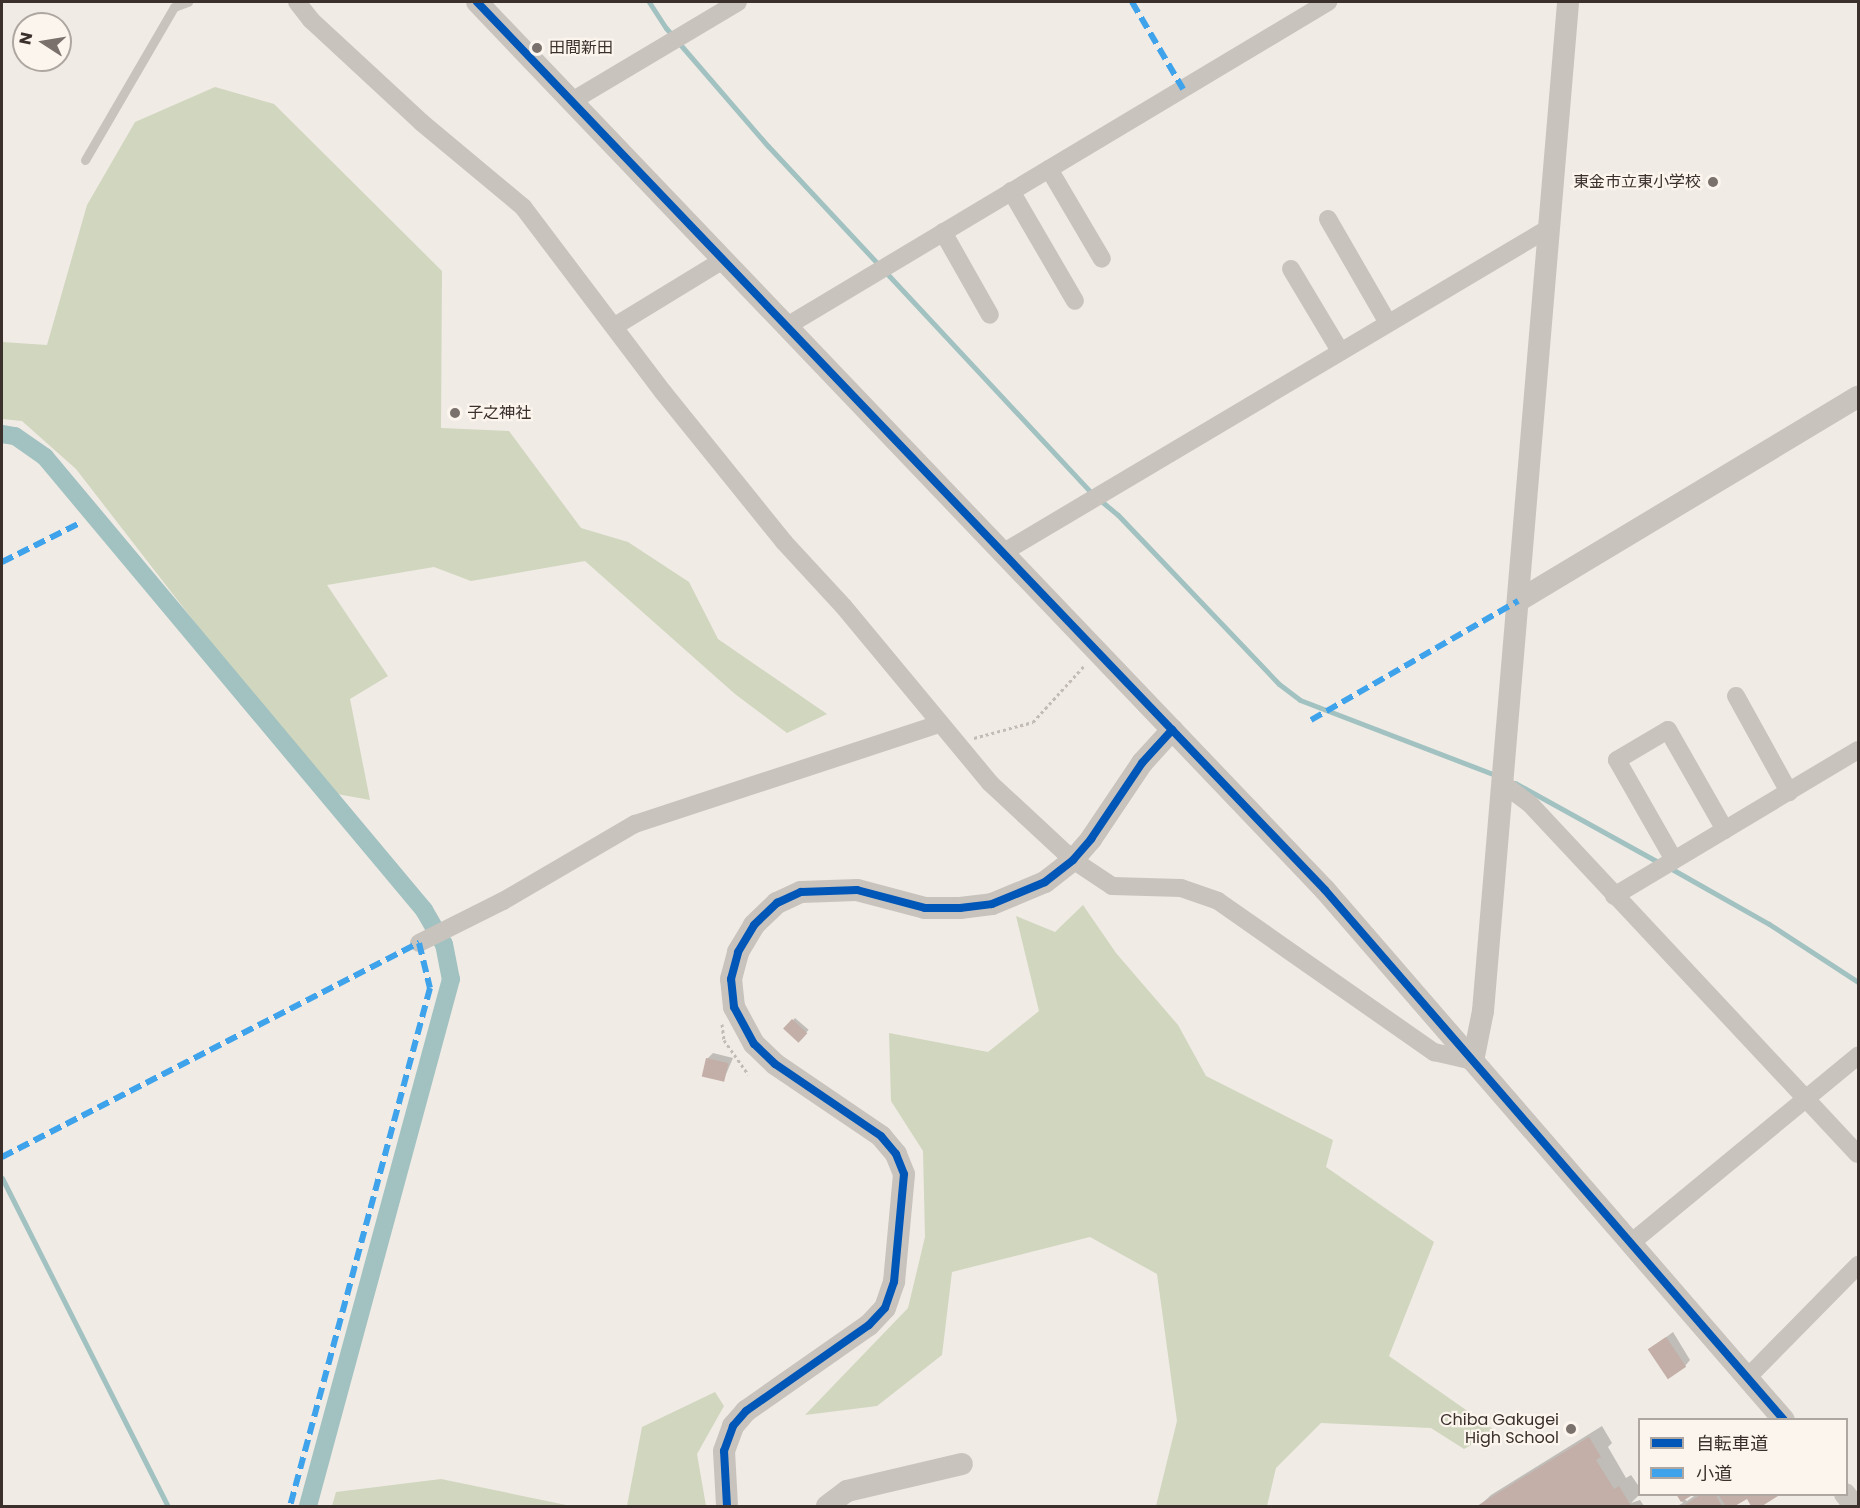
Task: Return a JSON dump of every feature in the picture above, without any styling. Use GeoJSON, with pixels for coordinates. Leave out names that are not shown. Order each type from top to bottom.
{"type":"FeatureCollection","features":[{"type":"Feature","properties":{"kind":"street"},"geometry":{"type":"LineString","coordinates":[[297,2],[311,20],[421,122],[523,207],[730,477],[990,783],[1073,860],[1112,886],[1181,888],[1218,902],[1434,1052],[1473,1060]]}},
{"type":"Feature","properties":{"kind":"street"},"geometry":{"type":"LineString","coordinates":[[477,2],[1005,552],[1097,652],[1325,890],[1784,1418]]}},
{"type":"Feature","properties":{"kind":"street"},"geometry":{"type":"LineString","coordinates":[[572,101],[738,2]]}},
{"type":"Feature","properties":{"kind":"street"},"geometry":{"type":"LineString","coordinates":[[787,326],[1328,2]]}},
{"type":"Feature","properties":{"kind":"street"},"geometry":{"type":"LineString","coordinates":[[1473,1060],[1483,1011],[1568,2]]}},
{"type":"Feature","properties":{"kind":"street"},"geometry":{"type":"LineString","coordinates":[[1049,169],[1102,259]]}},
{"type":"Feature","properties":{"kind":"street"},"geometry":{"type":"LineString","coordinates":[[1011,191],[1075,301]]}},
{"type":"Feature","properties":{"kind":"street"},"geometry":{"type":"LineString","coordinates":[[1328,219],[1389,323]]}},
{"type":"Feature","properties":{"kind":"street"},"geometry":{"type":"LineString","coordinates":[[1005,552],[1549,228]]}},
{"type":"Feature","properties":{"kind":"street"},"geometry":{"type":"LineString","coordinates":[[943,232],[990,315]]}},
{"type":"Feature","properties":{"kind":"street"},"geometry":{"type":"LineString","coordinates":[[615,326],[723,260]]}},
{"type":"Feature","properties":{"kind":"street"},"geometry":{"type":"LineString","coordinates":[[1291,268],[1340,351]]}},
{"type":"Feature","properties":{"kind":"street"},"geometry":{"type":"LineString","coordinates":[[1518,601],[1858,397]]}},
{"type":"Feature","properties":{"kind":"street"},"geometry":{"type":"LineString","coordinates":[[1736,696],[1789,792]]}},
{"type":"Feature","properties":{"kind":"street"},"geometry":{"type":"LineString","coordinates":[[419,943],[503,900],[635,824],[939,724]]}},
{"type":"Feature","properties":{"kind":"street"},"geometry":{"type":"LineString","coordinates":[[727,1506],[724,1451],[733,1426],[746,1411],[869,1325],[885,1308],[894,1282],[904,1174],[896,1154],[881,1136],[775,1064],[754,1044],[734,1008],[731,978],[738,951],[754,925],[777,903],[801,891],[857,890],[925,908],[960,908],[992,904],[1045,882],[1073,860],[1142,763],[1172,730]]}},
{"type":"Feature","properties":{"kind":"street"},"geometry":{"type":"LineString","coordinates":[[1674,860],[1617,760],[1668,730],[1725,830]]}},
{"type":"Feature","properties":{"kind":"street"},"geometry":{"type":"LineString","coordinates":[[1614,896],[1858,750]]}},
{"type":"Feature","properties":{"kind":"street"},"geometry":{"type":"LineString","coordinates":[[1502,783],[1531,805],[1858,1154]]}},
{"type":"Feature","properties":{"kind":"street"},"geometry":{"type":"LineString","coordinates":[[1632,1242],[1858,1056]]}},
{"type":"Feature","properties":{"kind":"street"},"geometry":{"type":"LineString","coordinates":[[1749,1376],[1858,1265]]}},
{"type":"Feature","properties":{"kind":"street"},"geometry":{"type":"LineString","coordinates":[[827,1506],[847,1491],[962,1464]]}},
{"type":"Feature","properties":{"kind":"lane"},"geometry":{"type":"LineString","coordinates":[[85,160],[174,7],[188,2]]}},
{"type":"Feature","properties":{"kind":"path"},"geometry":{"type":"LineString","coordinates":[[955,743],[1033,722],[1097,652]]}},
{"type":"Feature","properties":{"kind":"green space"},"geometry":{"type":"Polygon","coordinates":[[[215,87],[274,104],[442,271],[441,428],[509,431],[581,528],[628,542],[689,582],[718,639],[827,714],[787,733],[735,694],[585,561],[471,581],[434,567],[327,585],[388,676],[350,699],[370,800],[326,792],[76,469],[22,421],[2,419],[2,342],[47,345],[87,205],[135,122],[215,87]]]}},
{"type":"Feature","properties":{"kind":"green space"},"geometry":{"type":"Polygon","coordinates":[[[1083,905],[1116,953],[1178,1025],[1206,1076],[1333,1140],[1326,1167],[1434,1242],[1389,1356],[1496,1431],[1464,1449],[1431,1428],[1321,1423],[1276,1468],[1267,1506],[1156,1506],[1177,1421],[1157,1274],[1090,1237],[952,1272],[942,1355],[877,1406],[805,1415],[908,1308],[925,1237],[923,1151],[891,1101],[889,1033],[988,1052],[1039,1011],[1016,916],[1055,932],[1083,905]]]}},
{"type":"Feature","properties":{"kind":"green space"},"geometry":{"type":"Polygon","coordinates":[[[715,1392],[724,1406],[697,1454],[706,1506],[627,1506],[642,1427],[715,1392]]]}},
{"type":"Feature","properties":{"kind":"green space"},"geometry":{"type":"Polygon","coordinates":[[[441,1479],[571,1506],[332,1506],[336,1492],[441,1479]]]}},
{"type":"Feature","properties":{"kind":"building"},"geometry":{"type":"Polygon","coordinates":[[[792,1019],[807,1033],[798,1043],[783,1029],[792,1019]]]}},
{"type":"Feature","properties":{"kind":"building"},"geometry":{"type":"Polygon","coordinates":[[[706,1058],[728,1063],[724,1082],[702,1077],[706,1058]]]}},
{"type":"Feature","properties":{"kind":"building"},"geometry":{"type":"Polygon","coordinates":[[[1666,1337],[1686,1367],[1668,1379],[1648,1349],[1666,1337]]]}},
{"type":"Feature","properties":{"kind":"building"},"geometry":{"type":"Polygon","coordinates":[[[1589,1437],[1601,1457],[1596,1460],[1614,1489],[1619,1486],[1631,1506],[1477,1506],[1589,1437]]]}},
{"type":"Feature","properties":{"kind":"building"},"geometry":{"type":"Polygon","coordinates":[[[1677,1496],[1691,1496],[1681,1502],[1677,1496]]]}},
{"type":"Feature","properties":{"kind":"building"},"geometry":{"type":"Polygon","coordinates":[[[1699,1496],[1716,1496],[1722,1506],[1683,1506],[1699,1496]]]}},
{"type":"Feature","properties":{"kind":"building"},"geometry":{"type":"Polygon","coordinates":[[[1719,1496],[1778,1496],[1762,1506],[1751,1506],[1747,1499],[1735,1506],[1726,1506],[1719,1496]]]}},
{"type":"Feature","properties":{"kind":"waterway"},"geometry":{"type":"LineString","coordinates":[[649,2],[666,28],[768,146],[1094,495],[1118,515],[1279,684],[1300,700],[1498,776]]}},
{"type":"Feature","properties":{"kind":"waterway"},"geometry":{"type":"LineString","coordinates":[[2,434],[15,436],[45,457],[424,910],[444,944],[451,979],[308,1506]]}},
{"type":"Feature","properties":{"kind":"waterway"},"geometry":{"type":"LineString","coordinates":[[1515,783],[1662,864]]}},
{"type":"Feature","properties":{"kind":"waterway"},"geometry":{"type":"LineString","coordinates":[[1670,868],[1769,924],[1858,982]]}},
{"type":"Feature","properties":{"kind":"waterway"},"geometry":{"type":"LineString","coordinates":[[2,1178],[168,1506]]}},
{"type":"Feature","properties":{"kind":"marked path"},"geometry":{"type":"LineString","coordinates":[[1132,2],[1183,89]]}},
{"type":"Feature","properties":{"kind":"marked path"},"geometry":{"type":"LineString","coordinates":[[2,562],[82,522]]}},
{"type":"Feature","properties":{"kind":"marked path"},"geometry":{"type":"LineString","coordinates":[[1311,720],[1518,601]]}},
{"type":"Feature","properties":{"kind":"marked path"},"geometry":{"type":"LineString","coordinates":[[2,1157],[419,943],[430,988],[290,1506]]}},
{"type":"Feature","properties":{"kind":"cycle path"},"geometry":{"type":"LineString","coordinates":[[477,2],[1325,890],[1782,1418]]}},
{"type":"Feature","properties":{"kind":"cycle path"},"geometry":{"type":"LineString","coordinates":[[727,1506],[724,1451],[733,1426],[746,1411],[869,1325],[885,1308],[894,1282],[904,1174],[896,1154],[881,1136],[775,1064],[754,1044],[734,1007],[731,979],[738,952],[754,925],[777,903],[801,892],[857,890],[925,908],[960,908],[992,904],[1045,882],[1073,860],[1091,839],[1142,763],[1172,730]]}},
{"type":"Feature","properties":{"kind":"place","name":"田間新田"},"geometry":{"type":"Point","coordinates":[537,48]}},
{"type":"Feature","properties":{"kind":"place","name":"東金市立東小学校"},"geometry":{"type":"Point","coordinates":[1713,182]}},
{"type":"Feature","properties":{"kind":"place","name":"子之神社"},"geometry":{"type":"Point","coordinates":[455,413]}},
{"type":"Feature","properties":{"kind":"place","name":"Chiba Gakugei High School"},"geometry":{"type":"Point","coordinates":[1571,1429]}}]}
